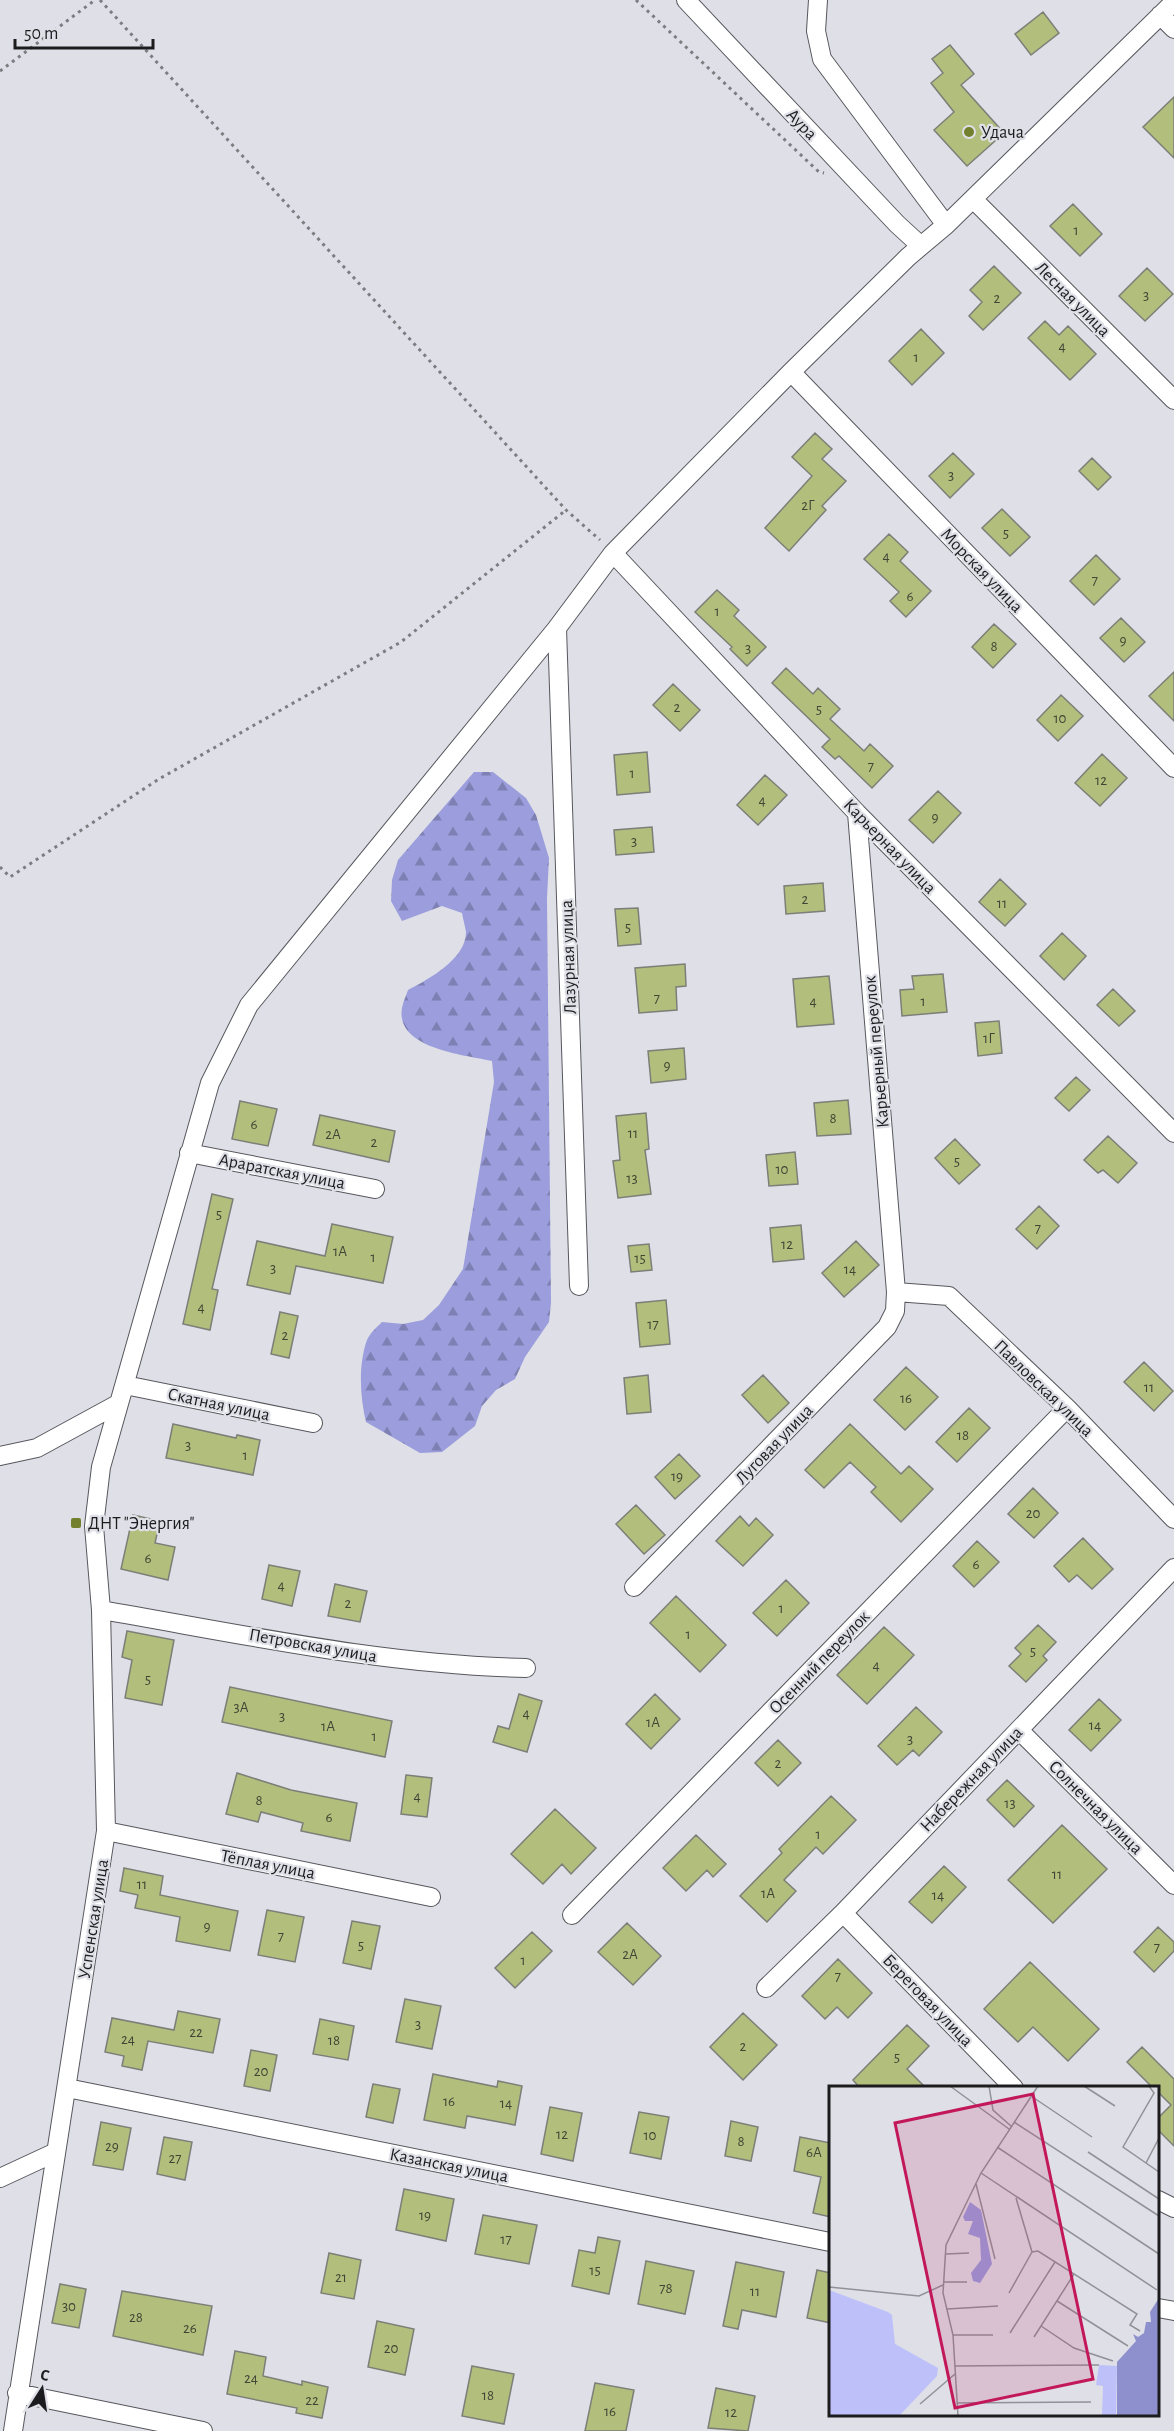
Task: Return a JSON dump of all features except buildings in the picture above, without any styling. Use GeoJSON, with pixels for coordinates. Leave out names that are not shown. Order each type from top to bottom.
{"type":"FeatureCollection","features":[{"type":"Feature","properties":{"kind":"street","name":"Аура"},"geometry":{"type":"LineString","coordinates":[[686,0],[856,181],[921,246]]}},
{"type":"Feature","properties":{"kind":"street"},"geometry":{"type":"LineString","coordinates":[[818,0],[816,31],[822,59],[946,225]]}},
{"type":"Feature","properties":{"kind":"street","name":"Успенская улица"},"geometry":{"type":"LineString","coordinates":[[13,2431],[17,2392],[106,1831],[101,1610],[94,1526],[101,1467],[116,1405],[125,1385],[210,1083],[249,1005],[557,628],[613,553],[791,372],[973,199],[1174,2]]}},
{"type":"Feature","properties":{"kind":"street"},"geometry":{"type":"LineString","coordinates":[[1160,15],[1174,29]]}},
{"type":"Feature","properties":{"kind":"street","name":"Лесная улица"},"geometry":{"type":"LineString","coordinates":[[973,199],[1174,400]]}},
{"type":"Feature","properties":{"kind":"street","name":"Морская улица"},"geometry":{"type":"LineString","coordinates":[[791,372],[1174,768]]}},
{"type":"Feature","properties":{"kind":"street","name":"Карьерная улица"},"geometry":{"type":"LineString","coordinates":[[613,553],[857,813],[1174,1133]]}},
{"type":"Feature","properties":{"kind":"street","name":"Лазурная улица"},"geometry":{"type":"LineString","coordinates":[[557,628],[579,1286]]}},
{"type":"Feature","properties":{"kind":"street","name":"Карьерный переулок"},"geometry":{"type":"LineString","coordinates":[[857,813],[896,1292]]}},
{"type":"Feature","properties":{"kind":"street","name":"Араратская улица"},"geometry":{"type":"LineString","coordinates":[[189,1153],[375,1189]]}},
{"type":"Feature","properties":{"kind":"street","name":"Павловская улица"},"geometry":{"type":"LineString","coordinates":[[896,1292],[949,1296],[1067,1408],[1174,1519]]}},
{"type":"Feature","properties":{"kind":"street","name":"Луговая улица"},"geometry":{"type":"LineString","coordinates":[[634,1587],[887,1327],[895,1311],[896,1292]]}},
{"type":"Feature","properties":{"kind":"street","name":"Скатная улица"},"geometry":{"type":"LineString","coordinates":[[125,1385],[313,1424]]}},
{"type":"Feature","properties":{"kind":"street"},"geometry":{"type":"LineString","coordinates":[[0,1456],[37,1448],[116,1405]]}},
{"type":"Feature","properties":{"kind":"street","name":"Осенний переулок"},"geometry":{"type":"LineString","coordinates":[[572,1915],[1067,1408]]}},
{"type":"Feature","properties":{"kind":"street","name":"Набережная улица"},"geometry":{"type":"LineString","coordinates":[[766,1988],[843,1913],[1174,1568]]}},
{"type":"Feature","properties":{"kind":"street","name":"Петровская улица"},"geometry":{"type":"LineString","coordinates":[[101,1610],[403,1661],[526,1668]]}},
{"type":"Feature","properties":{"kind":"street","name":"Солнечная улица"},"geometry":{"type":"LineString","coordinates":[[1019,1730],[1174,1885]]}},
{"type":"Feature","properties":{"kind":"street","name":"Тёплая улица"},"geometry":{"type":"LineString","coordinates":[[106,1831],[431,1897]]}},
{"type":"Feature","properties":{"kind":"street","name":"Береговая улица"},"geometry":{"type":"LineString","coordinates":[[843,1913],[1012,2086]]}},
{"type":"Feature","properties":{"kind":"street","name":"Казанская улица"},"geometry":{"type":"LineString","coordinates":[[67,2088],[829,2242]]}},
{"type":"Feature","properties":{"kind":"street"},"geometry":{"type":"LineString","coordinates":[[0,2178],[56,2152]]}},
{"type":"Feature","properties":{"kind":"street"},"geometry":{"type":"LineString","coordinates":[[1159,2200],[1174,2208]]}},
{"type":"Feature","properties":{"kind":"street"},"geometry":{"type":"LineString","coordinates":[[1159,2308],[1174,2311]]}},
{"type":"Feature","properties":{"kind":"street"},"geometry":{"type":"LineString","coordinates":[[17,2392],[204,2431]]}},
{"type":"Feature","properties":{"kind":"path"},"geometry":{"type":"LineString","coordinates":[[0,71],[95,0]]}},
{"type":"Feature","properties":{"kind":"path"},"geometry":{"type":"LineString","coordinates":[[100,0],[566,510],[613,553]]}},
{"type":"Feature","properties":{"kind":"path"},"geometry":{"type":"LineString","coordinates":[[636,0],[819,172],[856,181]]}},
{"type":"Feature","properties":{"kind":"path"},"geometry":{"type":"LineString","coordinates":[[0,867],[10,877],[159,779],[401,642],[566,510]]}},
{"type":"Feature","properties":{"kind":"green space"},"geometry":{"type":"Polygon","coordinates":[[[474,772],[493,772],[526,798],[536,815],[549,858],[547,898],[551,1303],[549,1322],[525,1357],[515,1379],[496,1390],[482,1406],[475,1426],[442,1452],[420,1453],[366,1422],[362,1402],[362,1360],[368,1337],[382,1322],[403,1324],[423,1320],[439,1305],[463,1269],[494,1082],[492,1061],[435,1048],[409,1033],[403,1022],[402,1008],[408,990],[436,974],[453,959],[460,951],[466,932],[462,913],[442,906],[402,921],[391,901],[392,880],[398,860],[474,772]]]}},
{"type":"Feature","properties":{"kind":"place","name":"Удача"},"geometry":{"type":"Point","coordinates":[969,132]}},
{"type":"Feature","properties":{"kind":"place","name":"ДНТ \"Энергия\""},"geometry":{"type":"Point","coordinates":[76,1523]}}]}
